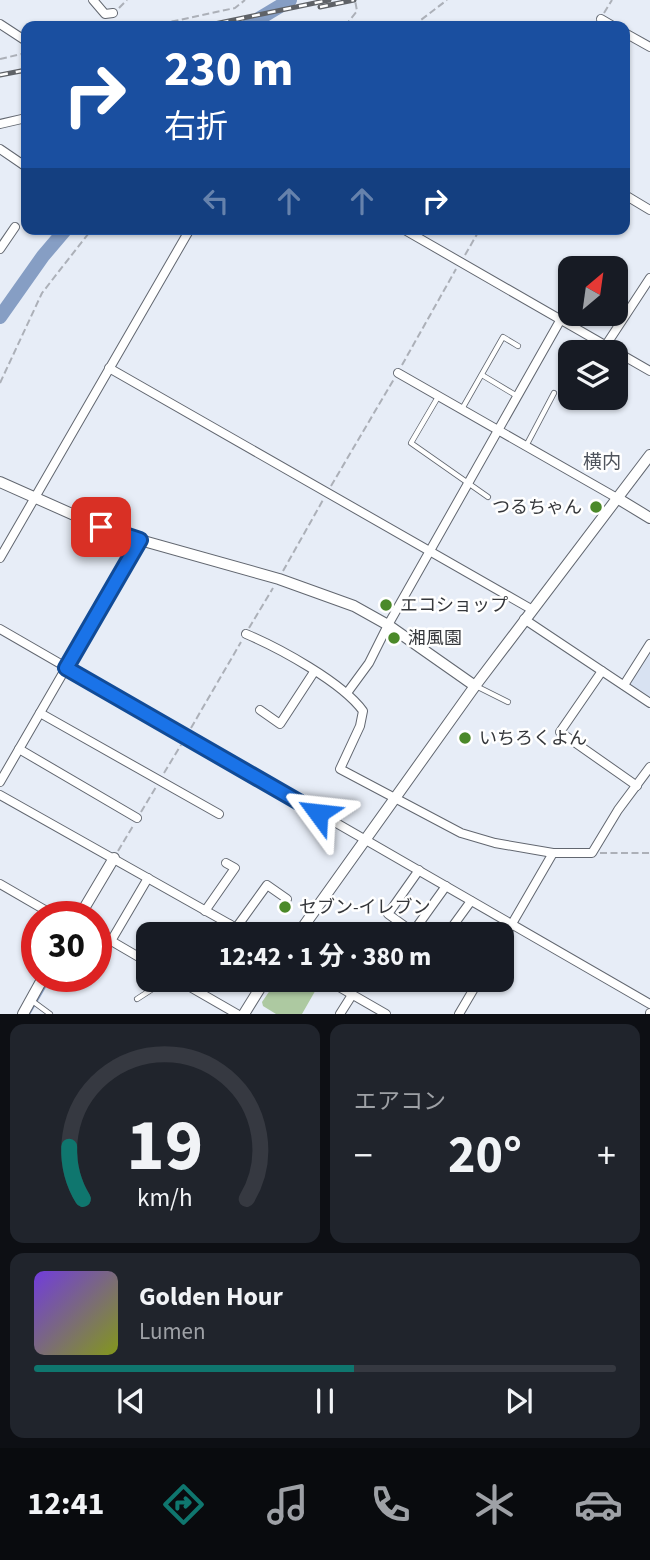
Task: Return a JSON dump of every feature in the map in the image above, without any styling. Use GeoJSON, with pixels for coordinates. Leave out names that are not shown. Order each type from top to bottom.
{"type":"FeatureCollection","features":[{"type":"Feature","properties":{"kind":"street"},"geometry":{"type":"LineString","coordinates":[[93,0],[105,14],[113,13]]}},
{"type":"Feature","properties":{"kind":"street"},"geometry":{"type":"LineString","coordinates":[[0,24],[21,38]]}},
{"type":"Feature","properties":{"kind":"street"},"geometry":{"type":"LineString","coordinates":[[630,36],[650,47]]}},
{"type":"Feature","properties":{"kind":"street"},"geometry":{"type":"LineString","coordinates":[[0,124],[21,119]]}},
{"type":"Feature","properties":{"kind":"street"},"geometry":{"type":"LineString","coordinates":[[0,149],[21,163]]}},
{"type":"Feature","properties":{"kind":"street"},"geometry":{"type":"LineString","coordinates":[[630,198],[650,210]]}},
{"type":"Feature","properties":{"kind":"street"},"geometry":{"type":"LineString","coordinates":[[1,244],[15,227]]}},
{"type":"Feature","properties":{"kind":"street"},"geometry":{"type":"LineString","coordinates":[[0,558],[187,235]]}},
{"type":"Feature","properties":{"kind":"street"},"geometry":{"type":"LineString","coordinates":[[412,235],[558,318]]}},
{"type":"Feature","properties":{"kind":"street"},"geometry":{"type":"LineString","coordinates":[[609,340],[650,278]]}},
{"type":"Feature","properties":{"kind":"street"},"geometry":{"type":"LineString","coordinates":[[347,693],[369,663],[429,551],[558,325]]}},
{"type":"Feature","properties":{"kind":"street"},"geometry":{"type":"LineString","coordinates":[[572,326],[597,340]]}},
{"type":"Feature","properties":{"kind":"street"},"geometry":{"type":"LineString","coordinates":[[628,358],[650,371]]}},
{"type":"Feature","properties":{"kind":"street"},"geometry":{"type":"LineString","coordinates":[[109,368],[429,551],[528,614],[650,703]]}},
{"type":"Feature","properties":{"kind":"street"},"geometry":{"type":"LineString","coordinates":[[398,373],[650,518]]}},
{"type":"Feature","properties":{"kind":"street"},"geometry":{"type":"LineString","coordinates":[[307,922],[475,686],[650,455]]}},
{"type":"Feature","properties":{"kind":"street"},"geometry":{"type":"LineString","coordinates":[[0,482],[101,527],[279,579],[354,606],[388,625],[475,686]]}},
{"type":"Feature","properties":{"kind":"street"},"geometry":{"type":"LineString","coordinates":[[0,782],[140,540]]}},
{"type":"Feature","properties":{"kind":"street"},"geometry":{"type":"LineString","coordinates":[[0,629],[508,922]]}},
{"type":"Feature","properties":{"kind":"street"},"geometry":{"type":"LineString","coordinates":[[246,634],[282,650],[347,693],[363,711],[360,726],[340,769],[461,834],[553,853],[592,853],[618,810],[650,767]]}},
{"type":"Feature","properties":{"kind":"street"},"geometry":{"type":"LineString","coordinates":[[624,685],[650,644]]}},
{"type":"Feature","properties":{"kind":"street"},"geometry":{"type":"LineString","coordinates":[[602,670],[560,732],[637,786]]}},
{"type":"Feature","properties":{"kind":"street"},"geometry":{"type":"LineString","coordinates":[[260,710],[280,724],[313,672]]}},
{"type":"Feature","properties":{"kind":"street"},"geometry":{"type":"LineString","coordinates":[[40,713],[219,814]]}},
{"type":"Feature","properties":{"kind":"street"},"geometry":{"type":"LineString","coordinates":[[19,749],[138,818]]}},
{"type":"Feature","properties":{"kind":"street"},"geometry":{"type":"LineString","coordinates":[[0,795],[225,922]]}},
{"type":"Feature","properties":{"kind":"street"},"geometry":{"type":"LineString","coordinates":[[513,922],[553,853]]}},
{"type":"Feature","properties":{"kind":"street"},"geometry":{"type":"LineString","coordinates":[[88,901],[114,858]]}},
{"type":"Feature","properties":{"kind":"street"},"geometry":{"type":"LineString","coordinates":[[205,911],[235,868],[226,863]]}},
{"type":"Feature","properties":{"kind":"street"},"geometry":{"type":"LineString","coordinates":[[419,870],[388,914],[413,932],[446,886]]}},
{"type":"Feature","properties":{"kind":"street"},"geometry":{"type":"LineString","coordinates":[[112,939],[148,878]]}},
{"type":"Feature","properties":{"kind":"street"},"geometry":{"type":"LineString","coordinates":[[0,884],[29,901]]}},
{"type":"Feature","properties":{"kind":"street"},"geometry":{"type":"LineString","coordinates":[[235,922],[267,885],[287,899]]}},
{"type":"Feature","properties":{"kind":"street"},"geometry":{"type":"LineString","coordinates":[[456,922],[471,901]]}},
{"type":"Feature","properties":{"kind":"street"},"geometry":{"type":"LineString","coordinates":[[514,925],[650,1004]]}},
{"type":"Feature","properties":{"kind":"street"},"geometry":{"type":"LineString","coordinates":[[112,942],[136,955]]}},
{"type":"Feature","properties":{"kind":"street"},"geometry":{"type":"LineString","coordinates":[[23,1014],[35,992]]}},
{"type":"Feature","properties":{"kind":"street"},"geometry":{"type":"LineString","coordinates":[[206,992],[237,1014]]}},
{"type":"Feature","properties":{"kind":"street"},"geometry":{"type":"LineString","coordinates":[[244,1014],[258,992]]}},
{"type":"Feature","properties":{"kind":"street"},"geometry":{"type":"LineString","coordinates":[[347,992],[384,1013]]}},
{"type":"Feature","properties":{"kind":"street"},"geometry":{"type":"LineString","coordinates":[[459,1014],[472,992]]}},
{"type":"Feature","properties":{"kind":"street"},"geometry":{"type":"LineString","coordinates":[[340,1014],[352,995]]}},
{"type":"Feature","properties":{"kind":"lane"},"geometry":{"type":"LineString","coordinates":[[462,410],[503,337],[518,346]]}},
{"type":"Feature","properties":{"kind":"lane"},"geometry":{"type":"LineString","coordinates":[[482,375],[518,397]]}},
{"type":"Feature","properties":{"kind":"lane"},"geometry":{"type":"LineString","coordinates":[[526,446],[554,393]]}},
{"type":"Feature","properties":{"kind":"lane"},"geometry":{"type":"LineString","coordinates":[[438,397],[411,443],[488,497]]}},
{"type":"Feature","properties":{"kind":"lane"},"geometry":{"type":"LineString","coordinates":[[475,686],[508,702]]}},
{"type":"Feature","properties":{"kind":"lane"},"geometry":{"type":"LineString","coordinates":[[137,999],[148,992]]}},
{"type":"Feature","properties":{"kind":"lane"},"geometry":{"type":"LineString","coordinates":[[30,1000],[50,1014]]}},
{"type":"Feature","properties":{"kind":"path"},"geometry":{"type":"LineString","coordinates":[[113,13],[127,0]]}},
{"type":"Feature","properties":{"kind":"path"},"geometry":{"type":"LineString","coordinates":[[174,21],[235,8],[245,0]]}},
{"type":"Feature","properties":{"kind":"path"},"geometry":{"type":"LineString","coordinates":[[348,21],[357,11],[355,0]]}},
{"type":"Feature","properties":{"kind":"path"},"geometry":{"type":"LineString","coordinates":[[420,21],[447,0]]}},
{"type":"Feature","properties":{"kind":"path"},"geometry":{"type":"LineString","coordinates":[[0,59],[21,54]]}},
{"type":"Feature","properties":{"kind":"path"},"geometry":{"type":"LineString","coordinates":[[0,383],[42,293],[87,235]]}},
{"type":"Feature","properties":{"kind":"path"},"geometry":{"type":"LineString","coordinates":[[114,858],[279,579],[476,235]]}},
{"type":"Feature","properties":{"kind":"path"},"geometry":{"type":"LineString","coordinates":[[592,853],[650,853]]}},
{"type":"Feature","properties":{"kind":"shaded area"},"geometry":{"type":"Polygon","coordinates":[[[650,651],[650,700],[630,687],[629,683],[650,651]]]}},
{"type":"Feature","properties":{"kind":"building"},"geometry":{"type":"Polygon","coordinates":[[[269,992],[315,992],[302,1014],[276,1014],[263,1006],[262,1002],[269,992]]]}},
{"type":"Feature","properties":{"kind":"waterway"},"geometry":{"type":"LineString","coordinates":[[255,21],[290,0]]}},
{"type":"Feature","properties":{"kind":"waterway"},"geometry":{"type":"LineString","coordinates":[[0,317],[61,235]]}},
{"type":"Feature","properties":{"kind":"waterway"},"geometry":{"type":"LineString","coordinates":[[29,1014],[42,992]]}},
{"type":"Feature","properties":{"kind":"railway"},"geometry":{"type":"LineString","coordinates":[[229,21],[329,0]]}},
{"type":"Feature","properties":{"kind":"railway"},"geometry":{"type":"LineString","coordinates":[[320,7],[354,0]]}},
{"type":"Feature","properties":{"kind":"railway"},"geometry":{"type":"LineString","coordinates":[[0,75],[21,71]]}},
{"type":"Feature","properties":{"kind":"place","name":"つるちゃん"},"geometry":{"type":"Point","coordinates":[596,507]}},
{"type":"Feature","properties":{"kind":"place","name":"エコショップ"},"geometry":{"type":"Point","coordinates":[386,605]}},
{"type":"Feature","properties":{"kind":"place","name":"湘風園"},"geometry":{"type":"Point","coordinates":[394,638]}},
{"type":"Feature","properties":{"kind":"place","name":"いちろくよん"},"geometry":{"type":"Point","coordinates":[465,738]}},
{"type":"Feature","properties":{"kind":"place","name":"セブン-イレブン"},"geometry":{"type":"Point","coordinates":[285,907]}},
{"type":"Feature","properties":{"kind":"district","name":"横内"},"geometry":{"type":"Point","coordinates":[602,462]}},
{"type":"Feature","properties":{"kind":"route"},"geometry":{"type":"LineString","coordinates":[[101,527],[140,540],[66,668],[318,813]]}}]}
